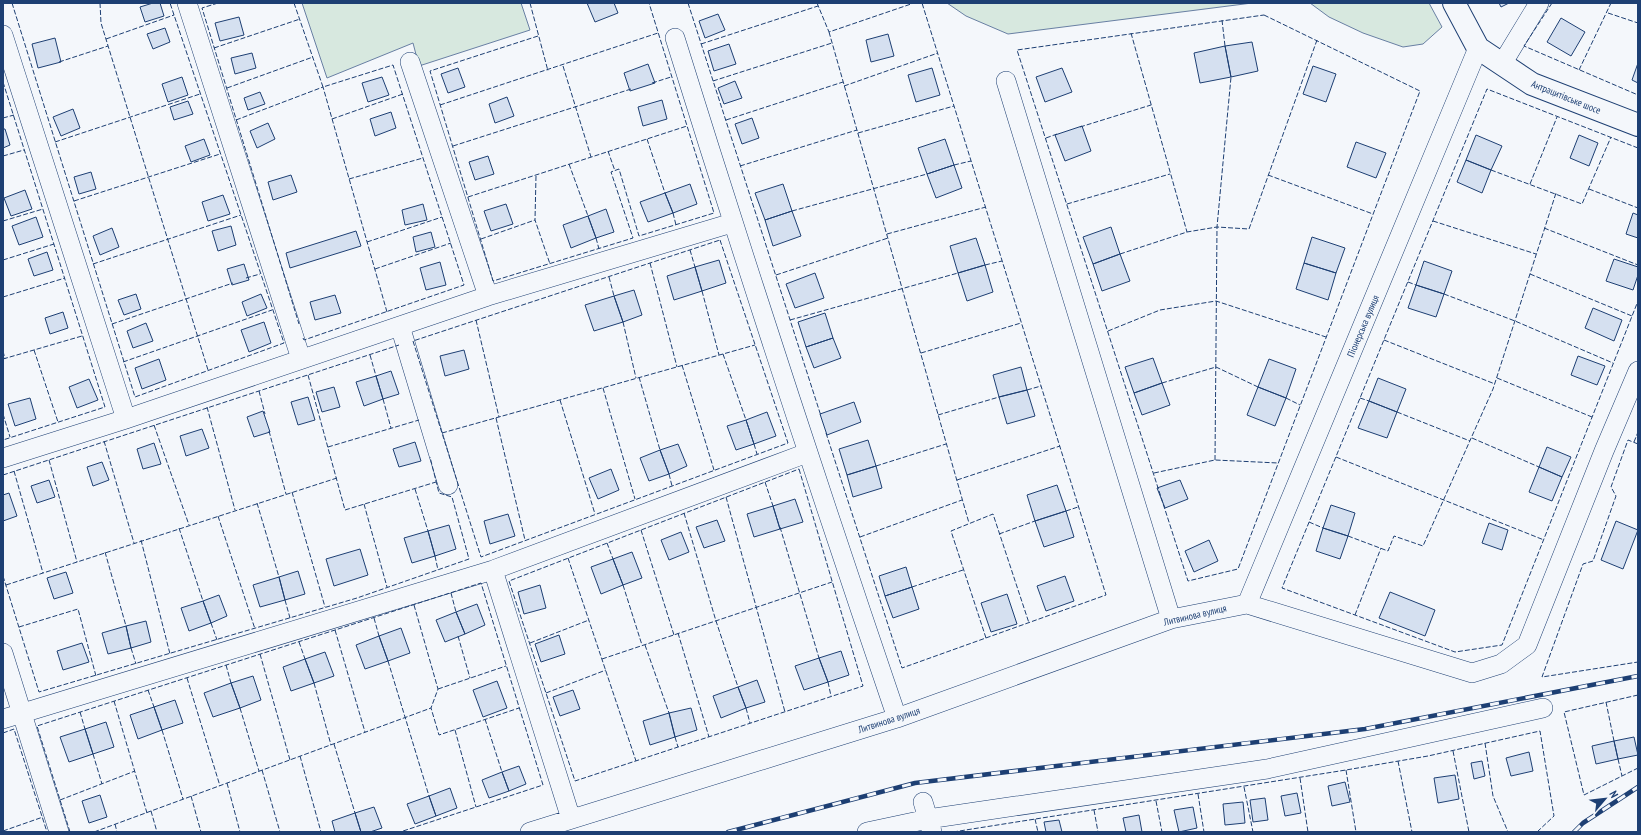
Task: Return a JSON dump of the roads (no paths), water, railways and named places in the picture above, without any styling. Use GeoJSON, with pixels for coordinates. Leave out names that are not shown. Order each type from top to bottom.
{"type":"FeatureCollection","features":[{"type":"Feature","properties":{"kind":"main road"},"geometry":{"type":"LineString","coordinates":[[1454,3],[1478,48]]}},
{"type":"Feature","properties":{"kind":"main road","name":"Антрацитівське шосе"},"geometry":{"type":"LineString","coordinates":[[1478,48],[1532,84],[1638,125]]}},
{"type":"Feature","properties":{"kind":"street"},"geometry":{"type":"LineString","coordinates":[[187,3],[300,359]]}},
{"type":"Feature","properties":{"kind":"street"},"geometry":{"type":"LineString","coordinates":[[1502,64],[1539,3]]}},
{"type":"Feature","properties":{"kind":"street"},"geometry":{"type":"LineString","coordinates":[[3,35],[126,419]]}},
{"type":"Feature","properties":{"kind":"street"},"geometry":{"type":"LineString","coordinates":[[675,38],[732,223],[807,453],[897,718]]}},
{"type":"Feature","properties":{"kind":"street","name":"Піонерська вулиця"},"geometry":{"type":"LineString","coordinates":[[1247,604],[1478,48]]}},
{"type":"Feature","properties":{"kind":"street"},"geometry":{"type":"LineString","coordinates":[[410,62],[488,296]]}},
{"type":"Feature","properties":{"kind":"street"},"geometry":{"type":"LineString","coordinates":[[1006,81],[1171,619]]}},
{"type":"Feature","properties":{"kind":"street"},"geometry":{"type":"LineString","coordinates":[[3,458],[126,419],[488,296],[732,223]]}},
{"type":"Feature","properties":{"kind":"street"},"geometry":{"type":"LineString","coordinates":[[400,326],[448,485]]}},
{"type":"Feature","properties":{"kind":"street"},"geometry":{"type":"LineString","coordinates":[[1247,604],[1472,672],[1501,664],[1526,645],[1604,450],[1638,371]]}},
{"type":"Feature","properties":{"kind":"street"},"geometry":{"type":"LineString","coordinates":[[3,719],[493,570],[807,453]]}},
{"type":"Feature","properties":{"kind":"street"},"geometry":{"type":"LineString","coordinates":[[493,570],[571,819]]}},
{"type":"Feature","properties":{"kind":"street","name":"Литвинова вулиця"},"geometry":{"type":"LineString","coordinates":[[530,832],[897,718],[1171,619],[1247,604]]}},
{"type":"Feature","properties":{"kind":"street"},"geometry":{"type":"LineString","coordinates":[[3,653],[59,832]]}},
{"type":"Feature","properties":{"kind":"street"},"geometry":{"type":"LineString","coordinates":[[867,832],[928,818],[1267,770],[1543,708]]}},
{"type":"Feature","properties":{"kind":"railway"},"geometry":{"type":"LineString","coordinates":[[728,832],[915,783],[1365,729],[1638,676]]}},
{"type":"Feature","properties":{"kind":"railway"},"geometry":{"type":"LineString","coordinates":[[1574,832],[1583,823],[1638,787]]}}]}
